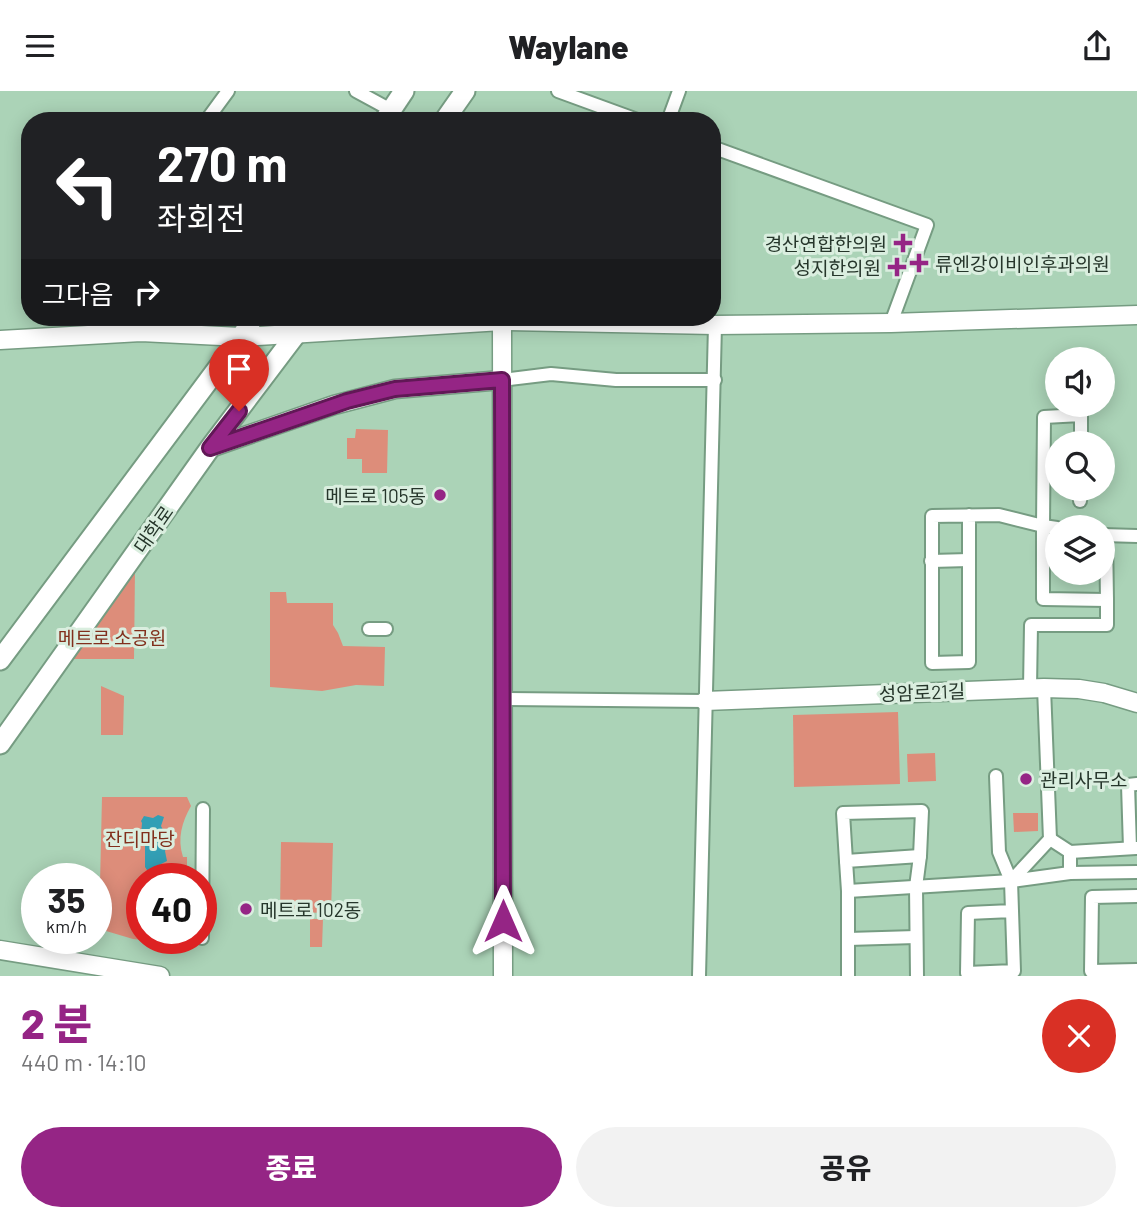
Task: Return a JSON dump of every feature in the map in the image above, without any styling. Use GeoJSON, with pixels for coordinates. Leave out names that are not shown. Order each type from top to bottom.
{"type":"FeatureCollection","features":[{"type":"Feature","properties":{"kind":"main road"},"geometry":{"type":"LineString","coordinates":[[391,112],[404,91]]}},
{"type":"Feature","properties":{"kind":"main road"},"geometry":{"type":"LineString","coordinates":[[450,112],[465,91]]}},
{"type":"Feature","properties":{"kind":"main road"},"geometry":{"type":"LineString","coordinates":[[0,660],[248,326]]}},
{"type":"Feature","properties":{"kind":"main road","name":"대학로"},"geometry":{"type":"LineString","coordinates":[[0,744],[210,448],[302,326]]}},
{"type":"Feature","properties":{"kind":"street"},"geometry":{"type":"LineString","coordinates":[[213,112],[228,91]]}},
{"type":"Feature","properties":{"kind":"street"},"geometry":{"type":"LineString","coordinates":[[356,91],[383,112]]}},
{"type":"Feature","properties":{"kind":"street"},"geometry":{"type":"LineString","coordinates":[[558,91],[615,112]]}},
{"type":"Feature","properties":{"kind":"street"},"geometry":{"type":"LineString","coordinates":[[671,112],[679,91]]}},
{"type":"Feature","properties":{"kind":"street"},"geometry":{"type":"LineString","coordinates":[[721,150],[927,225],[891,323]]}},
{"type":"Feature","properties":{"kind":"street"},"geometry":{"type":"LineString","coordinates":[[721,325],[891,323],[1137,315]]}},
{"type":"Feature","properties":{"kind":"street"},"geometry":{"type":"LineString","coordinates":[[0,340],[123,326]]}},
{"type":"Feature","properties":{"kind":"street"},"geometry":{"type":"LineString","coordinates":[[156,326],[241,337],[428,326]]}},
{"type":"Feature","properties":{"kind":"street"},"geometry":{"type":"LineString","coordinates":[[502,326],[503,976]]}},
{"type":"Feature","properties":{"kind":"street"},"geometry":{"type":"LineString","coordinates":[[699,976],[715,326]]}},
{"type":"Feature","properties":{"kind":"street"},"geometry":{"type":"LineString","coordinates":[[210,448],[263,436],[341,403],[367,402],[395,389],[551,374],[616,380],[715,380]]}},
{"type":"Feature","properties":{"kind":"street"},"geometry":{"type":"LineString","coordinates":[[1045,536],[1044,417],[1081,415],[1081,431]]}},
{"type":"Feature","properties":{"kind":"street"},"geometry":{"type":"LineString","coordinates":[[969,515],[969,662],[932,663],[932,516],[969,515],[999,515],[1043,526]]}},
{"type":"Feature","properties":{"kind":"street"},"geometry":{"type":"LineString","coordinates":[[1115,535],[1137,535]]}},
{"type":"Feature","properties":{"kind":"street"},"geometry":{"type":"LineString","coordinates":[[932,561],[969,560]]}},
{"type":"Feature","properties":{"kind":"street"},"geometry":{"type":"LineString","coordinates":[[1047,585],[1044,599],[1107,600]]}},
{"type":"Feature","properties":{"kind":"street"},"geometry":{"type":"LineString","coordinates":[[1011,881],[1050,839],[1031,625],[1107,625],[1106,585]]}},
{"type":"Feature","properties":{"kind":"street"},"geometry":{"type":"LineString","coordinates":[[369,629],[386,629]]}},
{"type":"Feature","properties":{"kind":"street","name":"성암로21길"},"geometry":{"type":"LineString","coordinates":[[705,701],[1079,688],[1137,703]]}},
{"type":"Feature","properties":{"kind":"street"},"geometry":{"type":"LineString","coordinates":[[503,699],[705,701]]}},
{"type":"Feature","properties":{"kind":"street"},"geometry":{"type":"LineString","coordinates":[[996,776],[999,852],[1011,881],[1012,911],[1014,971],[967,973],[968,913],[1012,911]]}},
{"type":"Feature","properties":{"kind":"street"},"geometry":{"type":"LineString","coordinates":[[1050,839],[1070,852],[1133,848],[1128,785],[1137,784]]}},
{"type":"Feature","properties":{"kind":"street"},"geometry":{"type":"LineString","coordinates":[[203,809],[203,863]]}},
{"type":"Feature","properties":{"kind":"street"},"geometry":{"type":"LineString","coordinates":[[848,976],[848,891],[843,813],[922,811],[916,887],[916,976]]}},
{"type":"Feature","properties":{"kind":"street"},"geometry":{"type":"LineString","coordinates":[[1070,852],[1070,873]]}},
{"type":"Feature","properties":{"kind":"street"},"geometry":{"type":"LineString","coordinates":[[846,861],[920,856]]}},
{"type":"Feature","properties":{"kind":"street"},"geometry":{"type":"LineString","coordinates":[[848,891],[1011,881],[1070,873],[1137,872]]}},
{"type":"Feature","properties":{"kind":"street"},"geometry":{"type":"LineString","coordinates":[[1137,896],[1092,897],[1091,971],[1137,970]]}},
{"type":"Feature","properties":{"kind":"street"},"geometry":{"type":"LineString","coordinates":[[848,939],[916,937]]}},
{"type":"Feature","properties":{"kind":"street"},"geometry":{"type":"LineString","coordinates":[[0,950],[159,976]]}},
{"type":"Feature","properties":{"kind":"green space"},"geometry":{"type":"Polygon","coordinates":[[[356,429],[388,430],[387,473],[362,473],[362,459],[347,459],[347,438],[355,438],[356,429]]]}},
{"type":"Feature","properties":{"kind":"green space","name":"메트로 소공원"},"geometry":{"type":"Polygon","coordinates":[[[135,570],[134,659],[71,659],[135,570]]]}},
{"type":"Feature","properties":{"kind":"green space"},"geometry":{"type":"Polygon","coordinates":[[[270,592],[286,592],[287,603],[333,603],[333,625],[343,646],[385,647],[384,686],[356,685],[322,691],[270,687],[270,592]]]}},
{"type":"Feature","properties":{"kind":"green space"},"geometry":{"type":"Polygon","coordinates":[[[101,686],[124,696],[123,735],[101,735],[101,686]]]}},
{"type":"Feature","properties":{"kind":"green space"},"geometry":{"type":"Polygon","coordinates":[[[898,712],[900,784],[794,787],[793,715],[898,712]]]}},
{"type":"Feature","properties":{"kind":"green space"},"geometry":{"type":"Polygon","coordinates":[[[935,753],[936,781],[908,782],[907,754],[935,753]]]}},
{"type":"Feature","properties":{"kind":"green space","name":"잔디마당"},"geometry":{"type":"Polygon","coordinates":[[[102,797],[187,797],[191,806],[183,824],[181,850],[183,857],[187,857],[187,863],[126,863],[126,937],[112,933],[112,863],[100,863],[102,797]]]}},
{"type":"Feature","properties":{"kind":"green space"},"geometry":{"type":"Polygon","coordinates":[[[1013,813],[1038,813],[1038,831],[1014,832],[1013,813]]]}},
{"type":"Feature","properties":{"kind":"green space"},"geometry":{"type":"Polygon","coordinates":[[[281,842],[333,843],[331,913],[280,912],[281,842]]]}},
{"type":"Feature","properties":{"kind":"green space"},"geometry":{"type":"Polygon","coordinates":[[[310,919],[323,919],[322,947],[310,947],[310,919]]]}},
{"type":"Feature","properties":{"kind":"water"},"geometry":{"type":"Polygon","coordinates":[[[158,815],[164,817],[161,826],[169,842],[165,851],[167,861],[163,863],[145,863],[145,834],[141,834],[141,821],[144,816],[153,818],[158,815]]]}},
{"type":"Feature","properties":{"kind":"place","name":"경산연합한의원"},"geometry":{"type":"Point","coordinates":[903,243]}},
{"type":"Feature","properties":{"kind":"place","name":"류엔강이비인후과의원"},"geometry":{"type":"Point","coordinates":[919,263]}},
{"type":"Feature","properties":{"kind":"place","name":"성지한의원"},"geometry":{"type":"Point","coordinates":[897,267]}},
{"type":"Feature","properties":{"kind":"place","name":"메트로 105동"},"geometry":{"type":"Point","coordinates":[440,495]}},
{"type":"Feature","properties":{"kind":"place","name":"관리사무소"},"geometry":{"type":"Point","coordinates":[1026,779]}},
{"type":"Feature","properties":{"kind":"place","name":"메트로 102동"},"geometry":{"type":"Point","coordinates":[246,909]}},
{"type":"Feature","properties":{"kind":"route"},"geometry":{"type":"LineString","coordinates":[[239,411],[210,448],[347,401],[395,389],[502,380],[503,921]]}}]}
